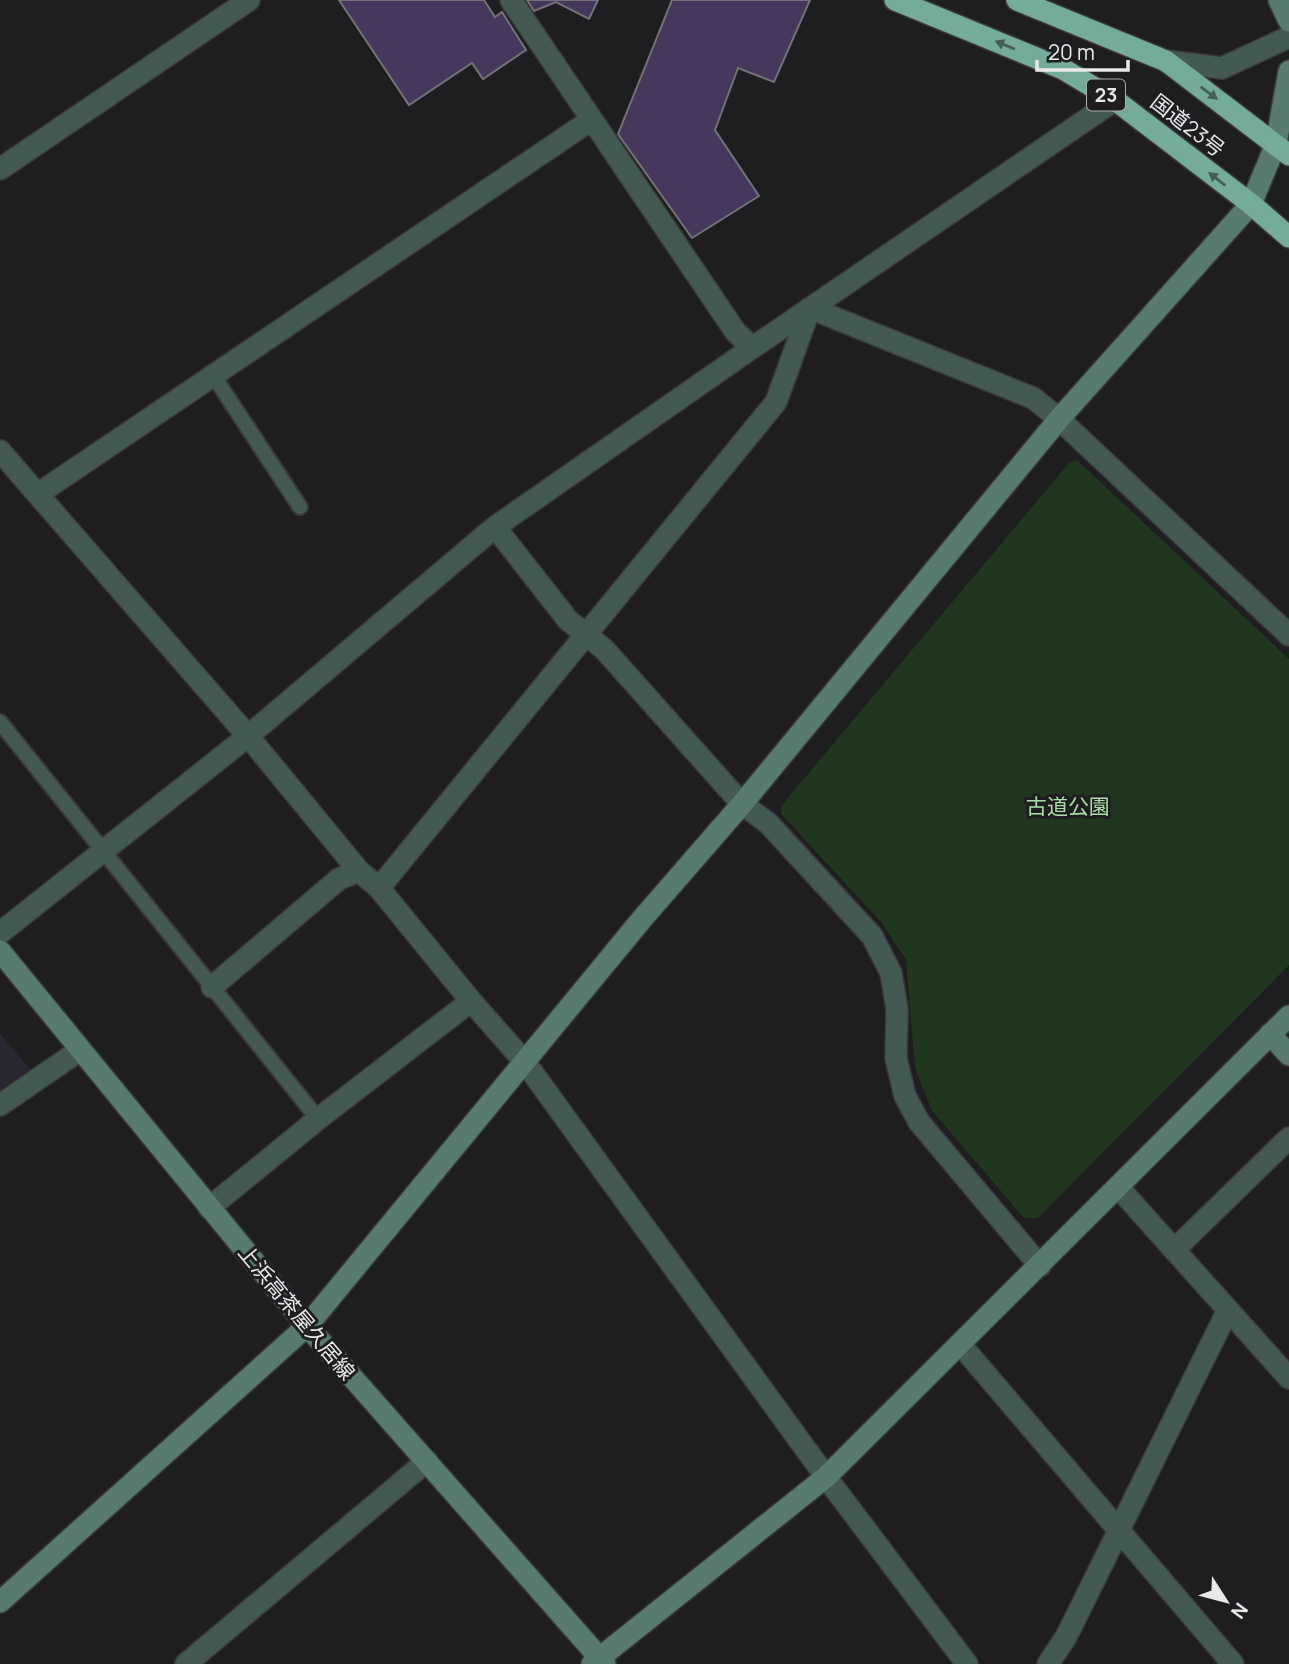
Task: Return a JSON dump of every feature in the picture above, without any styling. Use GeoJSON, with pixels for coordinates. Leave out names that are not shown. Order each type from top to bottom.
{"type":"FeatureCollection","features":[{"type":"Feature","properties":{"kind":"highway","name":"国道23号"},"geometry":{"type":"LineString","coordinates":[[895,0],[1063,69],[1115,100],[1251,204],[1289,237]]}},
{"type":"Feature","properties":{"kind":"highway","name":"国道23号"},"geometry":{"type":"LineString","coordinates":[[1017,0],[1166,61],[1283,149]]}},
{"type":"Feature","properties":{"kind":"street"},"geometry":{"type":"LineString","coordinates":[[0,169],[249,0]]}},
{"type":"Feature","properties":{"kind":"street"},"geometry":{"type":"LineString","coordinates":[[511,0],[735,331],[752,348]]}},
{"type":"Feature","properties":{"kind":"street"},"geometry":{"type":"LineString","coordinates":[[1279,0],[1289,21]]}},
{"type":"Feature","properties":{"kind":"street"},"geometry":{"type":"LineString","coordinates":[[1166,61],[1222,68],[1289,37]]}},
{"type":"Feature","properties":{"kind":"street"},"geometry":{"type":"LineString","coordinates":[[0,1602],[307,1326],[1059,419],[1251,204],[1283,149],[1289,71]]}},
{"type":"Feature","properties":{"kind":"street"},"geometry":{"type":"LineString","coordinates":[[0,933],[248,736],[495,527],[1115,100]]}},
{"type":"Feature","properties":{"kind":"street"},"geometry":{"type":"LineString","coordinates":[[38,494],[591,120]]}},
{"type":"Feature","properties":{"kind":"street"},"geometry":{"type":"LineString","coordinates":[[810,308],[1033,398],[1059,419],[1289,635]]}},
{"type":"Feature","properties":{"kind":"street"},"geometry":{"type":"LineString","coordinates":[[379,888],[776,402],[810,308]]}},
{"type":"Feature","properties":{"kind":"street"},"geometry":{"type":"LineString","coordinates":[[0,451],[248,736],[359,871],[379,888],[471,1002],[524,1061],[827,1477],[967,1664]]}},
{"type":"Feature","properties":{"kind":"street"},"geometry":{"type":"LineString","coordinates":[[495,527],[568,620],[604,649],[742,804],[768,823],[872,936],[891,973],[897,1009],[896,1058],[905,1096],[919,1122],[1040,1266]]}},
{"type":"Feature","properties":{"kind":"street"},"geometry":{"type":"LineString","coordinates":[[212,987],[339,879],[359,871]]}},
{"type":"Feature","properties":{"kind":"street","name":"上浜高茶屋久居線"},"geometry":{"type":"LineString","coordinates":[[0,951],[307,1326],[599,1662]]}},
{"type":"Feature","properties":{"kind":"street"},"geometry":{"type":"LineString","coordinates":[[209,1208],[318,1119],[471,1002]]}},
{"type":"Feature","properties":{"kind":"street"},"geometry":{"type":"LineString","coordinates":[[599,1662],[827,1477],[1289,1016]]}},
{"type":"Feature","properties":{"kind":"street"},"geometry":{"type":"LineString","coordinates":[[1270,1034],[1289,1055]]}},
{"type":"Feature","properties":{"kind":"street"},"geometry":{"type":"LineString","coordinates":[[0,1105],[80,1050]]}},
{"type":"Feature","properties":{"kind":"street"},"geometry":{"type":"LineString","coordinates":[[1175,1249],[1289,1138]]}},
{"type":"Feature","properties":{"kind":"street"},"geometry":{"type":"LineString","coordinates":[[1118,1187],[1289,1378]]}},
{"type":"Feature","properties":{"kind":"street"},"geometry":{"type":"LineString","coordinates":[[1048,1664],[1066,1637],[1228,1310]]}},
{"type":"Feature","properties":{"kind":"street"},"geometry":{"type":"LineString","coordinates":[[960,1345],[1233,1664]]}},
{"type":"Feature","properties":{"kind":"street"},"geometry":{"type":"LineString","coordinates":[[186,1664],[427,1461]]}},
{"type":"Feature","properties":{"kind":"lane"},"geometry":{"type":"LineString","coordinates":[[213,375],[300,507]]}},
{"type":"Feature","properties":{"kind":"lane"},"geometry":{"type":"LineString","coordinates":[[0,722],[318,1119]]}},
{"type":"Feature","properties":{"kind":"shaded area"},"geometry":{"type":"Polygon","coordinates":[[[0,1033],[30,1070],[0,1090],[0,1033]]]}},
{"type":"Feature","properties":{"kind":"green space","name":"古道公園"},"geometry":{"type":"Polygon","coordinates":[[[1077,460],[1289,659],[1289,965],[1038,1218],[1024,1218],[932,1111],[915,1068],[906,960],[881,922],[782,815],[781,806],[1069,463],[1077,460]]]}},
{"type":"Feature","properties":{"kind":"building"},"geometry":{"type":"Polygon","coordinates":[[[339,0],[484,0],[495,17],[502,12],[526,50],[483,79],[472,63],[409,105],[339,0]]]}},
{"type":"Feature","properties":{"kind":"building"},"geometry":{"type":"Polygon","coordinates":[[[527,0],[598,0],[589,19],[556,2],[534,11],[527,0]]]}},
{"type":"Feature","properties":{"kind":"building"},"geometry":{"type":"Polygon","coordinates":[[[672,0],[810,0],[774,82],[738,68],[715,130],[759,196],[692,238],[618,134],[672,0]]]}}]}
